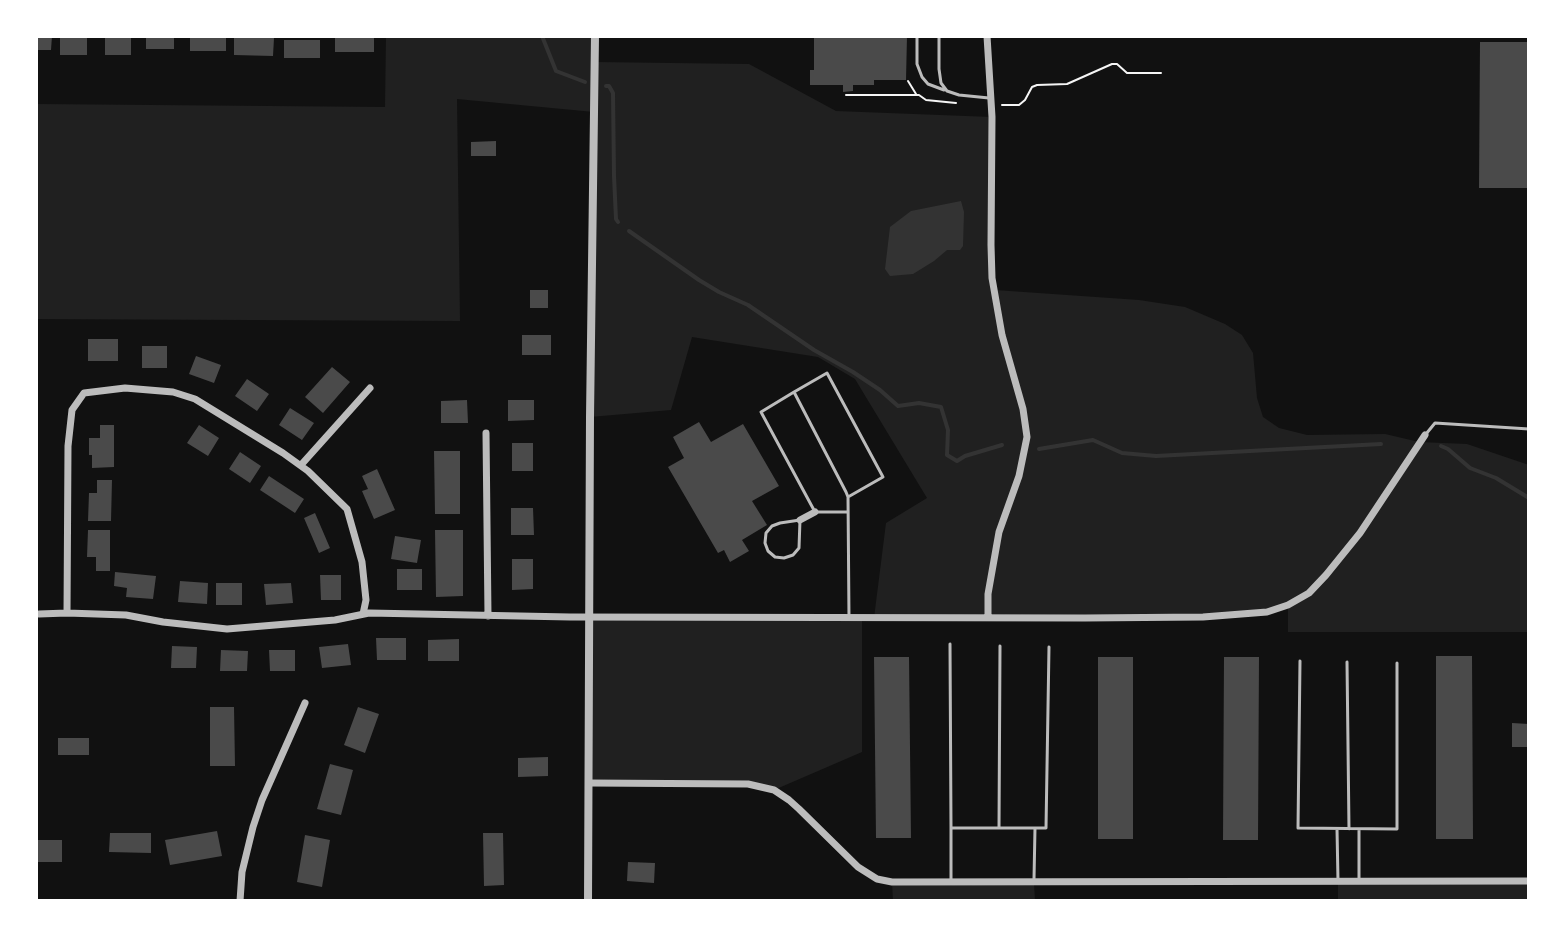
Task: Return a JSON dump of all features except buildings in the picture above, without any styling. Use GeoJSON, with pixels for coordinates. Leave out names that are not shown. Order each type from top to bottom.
{"type":"FeatureCollection","features":[{"type":"Feature","properties":{"kind":"street"},"geometry":{"type":"LineString","coordinates":[[588,901],[595,36]]}},
{"type":"Feature","properties":{"kind":"street"},"geometry":{"type":"LineString","coordinates":[[987,36],[992,117],[992,278],[1002,335],[1023,409],[1027,437],[1019,476],[999,532],[988,594],[988,618]]}},
{"type":"Feature","properties":{"kind":"street"},"geometry":{"type":"LineString","coordinates":[[67,613],[68,446],[72,410],[84,393],[125,388],[173,392],[195,399],[301,465],[347,509],[362,562],[366,600],[363,614]]}},
{"type":"Feature","properties":{"kind":"street"},"geometry":{"type":"LineString","coordinates":[[301,465],[370,388]]}},
{"type":"Feature","properties":{"kind":"street"},"geometry":{"type":"LineString","coordinates":[[486,433],[488,616]]}},
{"type":"Feature","properties":{"kind":"street"},"geometry":{"type":"LineString","coordinates":[[39,614],[126,615],[227,629],[335,620],[363,614],[988,618],[1203,617],[1267,612],[1309,593],[1326,575],[1360,533],[1425,435]]}},
{"type":"Feature","properties":{"kind":"street"},"geometry":{"type":"LineString","coordinates":[[800,520],[815,512]]}},
{"type":"Feature","properties":{"kind":"street"},"geometry":{"type":"LineString","coordinates":[[240,901],[242,872],[253,827],[305,703]]}},
{"type":"Feature","properties":{"kind":"street"},"geometry":{"type":"LineString","coordinates":[[589,783],[748,784],[774,790],[789,800],[858,867],[869,875],[892,882],[1529,881]]}},
{"type":"Feature","properties":{"kind":"lane"},"geometry":{"type":"LineString","coordinates":[[917,36],[917,64],[928,84],[959,95],[990,98]]}},
{"type":"Feature","properties":{"kind":"lane"},"geometry":{"type":"LineString","coordinates":[[939,36],[941,83],[947,91]]}},
{"type":"Feature","properties":{"kind":"lane"},"geometry":{"type":"LineString","coordinates":[[1529,243],[1529,256]]}},
{"type":"Feature","properties":{"kind":"lane"},"geometry":{"type":"LineString","coordinates":[[847,512],[815,512],[761,412],[827,373],[883,477],[848,497]]}},
{"type":"Feature","properties":{"kind":"lane"},"geometry":{"type":"LineString","coordinates":[[794,392],[848,497],[849,618]]}},
{"type":"Feature","properties":{"kind":"lane"},"geometry":{"type":"LineString","coordinates":[[1425,435],[1435,423],[1529,429]]}},
{"type":"Feature","properties":{"kind":"lane"},"geometry":{"type":"LineString","coordinates":[[800,520],[799,548],[793,555],[775,557],[768,551],[766,533],[772,526],[800,520]]}},
{"type":"Feature","properties":{"kind":"lane"},"geometry":{"type":"LineString","coordinates":[[950,644],[951,883]]}},
{"type":"Feature","properties":{"kind":"lane"},"geometry":{"type":"LineString","coordinates":[[999,828],[1000,646]]}},
{"type":"Feature","properties":{"kind":"lane"},"geometry":{"type":"LineString","coordinates":[[951,828],[1046,828],[1049,647]]}},
{"type":"Feature","properties":{"kind":"lane"},"geometry":{"type":"LineString","coordinates":[[1300,661],[1298,828],[1337,829],[1397,829],[1397,663]]}},
{"type":"Feature","properties":{"kind":"lane"},"geometry":{"type":"LineString","coordinates":[[1347,662],[1349,829]]}},
{"type":"Feature","properties":{"kind":"lane"},"geometry":{"type":"LineString","coordinates":[[1034,883],[1035,828]]}},
{"type":"Feature","properties":{"kind":"lane"},"geometry":{"type":"LineString","coordinates":[[1337,829],[1338,882]]}},
{"type":"Feature","properties":{"kind":"lane"},"geometry":{"type":"LineString","coordinates":[[1359,829],[1359,882]]}},
{"type":"Feature","properties":{"kind":"path"},"geometry":{"type":"LineString","coordinates":[[1000,105],[1019,105],[1032,87],[1067,84],[1112,64],[1117,64],[1127,73],[1161,73]]}},
{"type":"Feature","properties":{"kind":"path"},"geometry":{"type":"LineString","coordinates":[[908,81],[914,93],[926,100],[965,104]]}},
{"type":"Feature","properties":{"kind":"path"},"geometry":{"type":"LineString","coordinates":[[846,95],[919,95]]}},
{"type":"Feature","properties":{"kind":"shaded area"},"geometry":{"type":"Polygon","coordinates":[[[386,36],[595,36],[595,62],[749,64],[836,111],[992,117],[995,290],[1139,300],[1185,307],[1242,335],[1253,353],[1257,398],[1263,417],[1279,428],[1307,435],[1385,434],[1419,442],[1467,444],[1529,465],[1529,632],[1288,632],[1288,606],[1236,615],[874,618],[886,523],[927,498],[855,379],[818,357],[692,337],[671,410],[590,417],[594,112],[457,99],[460,321],[36,319],[36,104],[385,107],[386,36]]]}},
{"type":"Feature","properties":{"kind":"shaded area"},"geometry":{"type":"Polygon","coordinates":[[[961,201],[964,212],[963,246],[960,250],[947,250],[913,274],[890,276],[885,269],[890,227],[911,211],[961,201]]]}},
{"type":"Feature","properties":{"kind":"shaded area"},"geometry":{"type":"Polygon","coordinates":[[[589,616],[862,618],[862,752],[774,790],[758,785],[589,783],[589,616]]]}},
{"type":"Feature","properties":{"kind":"shaded area"},"geometry":{"type":"Polygon","coordinates":[[[1529,881],[1529,901],[1338,901],[1338,882],[1529,881]]]}},
{"type":"Feature","properties":{"kind":"shaded area"},"geometry":{"type":"Polygon","coordinates":[[[892,882],[1034,883],[1035,901],[893,901],[892,882]]]}},
{"type":"Feature","properties":{"kind":"waterway"},"geometry":{"type":"LineString","coordinates":[[542,36],[556,71],[585,82]]}},
{"type":"Feature","properties":{"kind":"waterway"},"geometry":{"type":"LineString","coordinates":[[606,86],[613,93],[618,222]]}},
{"type":"Feature","properties":{"kind":"waterway"},"geometry":{"type":"LineString","coordinates":[[629,231],[699,280],[748,305],[814,350],[853,372],[898,406],[919,403],[941,407],[948,430],[947,455],[957,461],[1002,445]]}},
{"type":"Feature","properties":{"kind":"waterway"},"geometry":{"type":"LineString","coordinates":[[1039,449],[1093,440],[1122,453],[1156,456],[1381,444]]}},
{"type":"Feature","properties":{"kind":"waterway"},"geometry":{"type":"LineString","coordinates":[[1441,446],[1470,468],[1496,478],[1529,498]]}}]}
